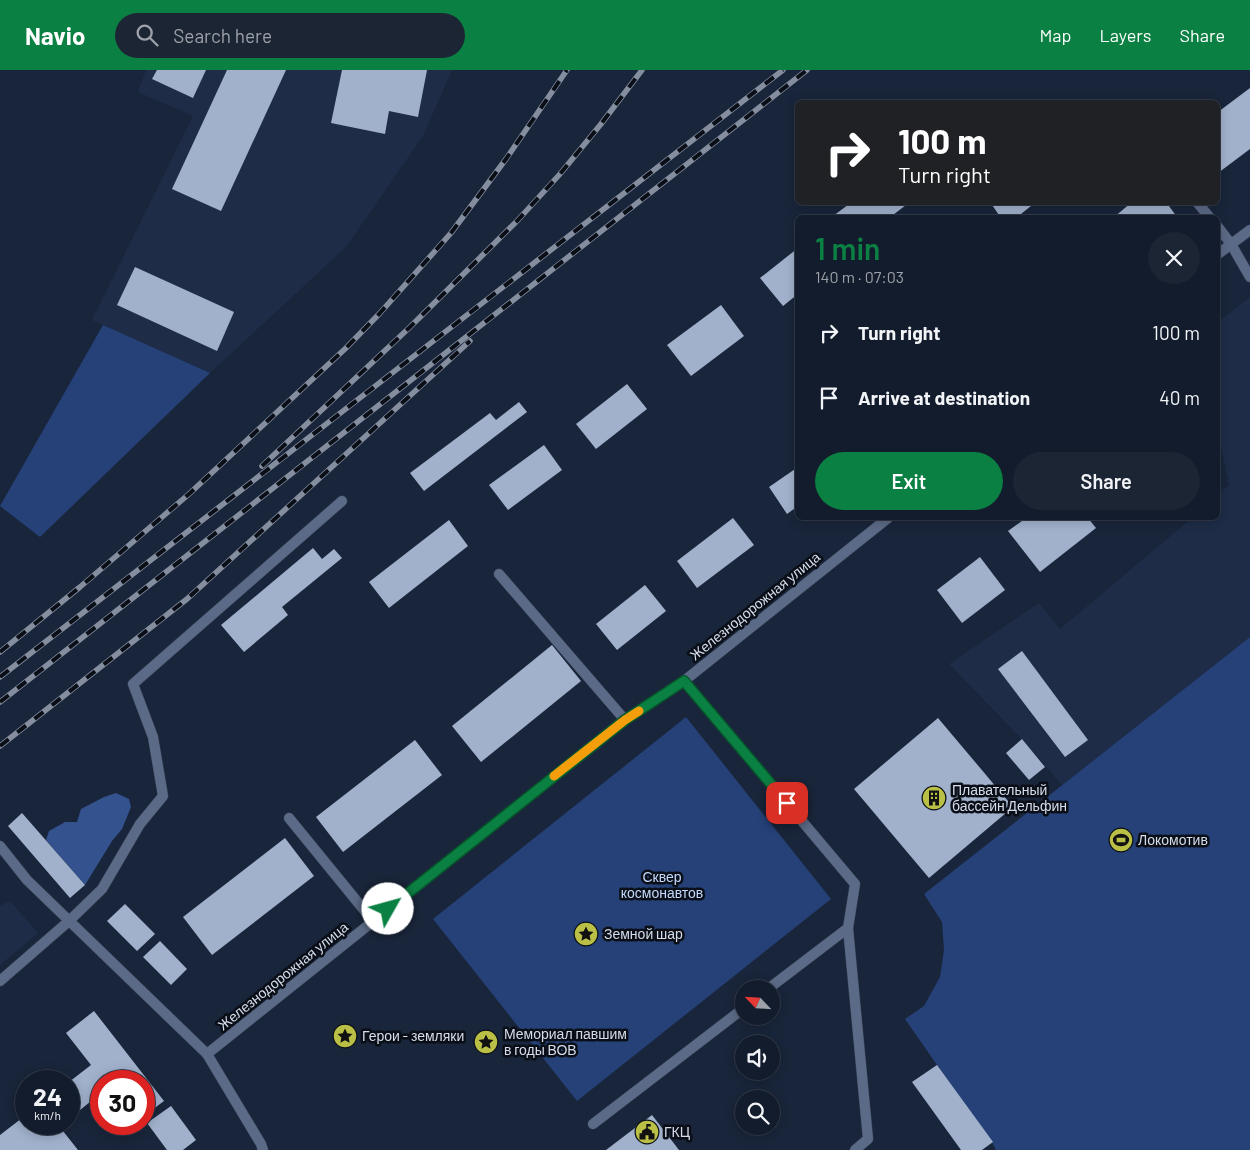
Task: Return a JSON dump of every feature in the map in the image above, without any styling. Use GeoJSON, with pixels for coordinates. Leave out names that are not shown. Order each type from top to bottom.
{"type":"FeatureCollection","features":[{"type":"Feature","properties":{"kind":"street"},"geometry":{"type":"LineString","coordinates":[[1199,205],[1208,215]]}},
{"type":"Feature","properties":{"kind":"street"},"geometry":{"type":"LineString","coordinates":[[1220,230],[1231,244],[1250,277]]}},
{"type":"Feature","properties":{"kind":"street"},"geometry":{"type":"LineString","coordinates":[[1220,252],[1250,230]]}},
{"type":"Feature","properties":{"kind":"street"},"geometry":{"type":"LineString","coordinates":[[0,981],[69,921],[102,889],[140,824],[163,796],[153,737],[133,684],[342,501]]}},
{"type":"Feature","properties":{"kind":"street","name":"Железнодорожная улица"},"geometry":{"type":"LineString","coordinates":[[207,1054],[625,720],[684,681],[885,520]]}},
{"type":"Feature","properties":{"kind":"street"},"geometry":{"type":"LineString","coordinates":[[499,574],[625,720]]}},
{"type":"Feature","properties":{"kind":"street"},"geometry":{"type":"LineString","coordinates":[[684,681],[855,884],[848,928],[868,1139],[855,1150]]}},
{"type":"Feature","properties":{"kind":"street"},"geometry":{"type":"LineString","coordinates":[[289,818],[373,921]]}},
{"type":"Feature","properties":{"kind":"street"},"geometry":{"type":"LineString","coordinates":[[0,846],[27,880],[207,1054],[261,1144],[262,1150]]}},
{"type":"Feature","properties":{"kind":"street"},"geometry":{"type":"LineString","coordinates":[[780,980],[848,928]]}},
{"type":"Feature","properties":{"kind":"street"},"geometry":{"type":"LineString","coordinates":[[593,1124],[735,1015]]}},
{"type":"Feature","properties":{"kind":"shaded area"},"geometry":{"type":"Polygon","coordinates":[[[146,70],[452,70],[423,136],[346,247],[210,373],[92,320],[193,116],[138,92],[146,70]]]}},
{"type":"Feature","properties":{"kind":"shaded area"},"geometry":{"type":"Polygon","coordinates":[[[1250,297],[1250,637],[1062,785],[1022,739],[949,664],[1039,603],[1060,629],[1190,520],[1220,520],[1220,493],[1229,485],[1220,441],[1220,320],[1250,297]]]}},
{"type":"Feature","properties":{"kind":"shaded area"},"geometry":{"type":"Polygon","coordinates":[[[116,793],[129,799],[131,807],[122,829],[112,841],[85,885],[46,840],[49,831],[65,822],[77,822],[81,809],[116,793]]]}},
{"type":"Feature","properties":{"kind":"shaded area"},"geometry":{"type":"Polygon","coordinates":[[[10,901],[38,933],[0,965],[0,906],[10,901]]]}},
{"type":"Feature","properties":{"kind":"green space"},"geometry":{"type":"Polygon","coordinates":[[[103,325],[210,373],[40,537],[0,506],[103,325]]]}},
{"type":"Feature","properties":{"kind":"green space","name":"Локомотив"},"geometry":{"type":"Polygon","coordinates":[[[1250,637],[1250,1150],[996,1150],[905,1019],[924,1006],[940,977],[944,950],[942,922],[924,894],[1250,637]]]}},
{"type":"Feature","properties":{"kind":"green space","name":"Сквер космонавтов"},"geometry":{"type":"Polygon","coordinates":[[[686,717],[831,899],[577,1101],[433,919],[686,717]]]}},
{"type":"Feature","properties":{"kind":"building"},"geometry":{"type":"Polygon","coordinates":[[[157,70],[206,70],[193,98],[152,79],[157,70]]]}},
{"type":"Feature","properties":{"kind":"building"},"geometry":{"type":"Polygon","coordinates":[[[227,70],[286,70],[221,211],[172,189],[227,70]]]}},
{"type":"Feature","properties":{"kind":"building"},"geometry":{"type":"Polygon","coordinates":[[[342,70],[427,70],[418,117],[389,111],[385,134],[331,123],[342,70]]]}},
{"type":"Feature","properties":{"kind":"building"},"geometry":{"type":"Polygon","coordinates":[[[1250,88],[1250,149],[1220,172],[1220,110],[1250,88]]]}},
{"type":"Feature","properties":{"kind":"building"},"geometry":{"type":"Polygon","coordinates":[[[848,205],[906,205],[893,215],[834,215],[848,205]]]}},
{"type":"Feature","properties":{"kind":"building"},"geometry":{"type":"Polygon","coordinates":[[[992,205],[1032,205],[1020,215],[999,215],[992,205]]]}},
{"type":"Feature","properties":{"kind":"building"},"geometry":{"type":"Polygon","coordinates":[[[1128,205],[1168,205],[1176,215],[1117,215],[1128,205]]]}},
{"type":"Feature","properties":{"kind":"building"},"geometry":{"type":"Polygon","coordinates":[[[795,250],[795,296],[783,306],[760,278],[795,250]]]}},
{"type":"Feature","properties":{"kind":"building"},"geometry":{"type":"Polygon","coordinates":[[[135,267],[234,312],[217,351],[117,305],[135,267]]]}},
{"type":"Feature","properties":{"kind":"building"},"geometry":{"type":"Polygon","coordinates":[[[721,305],[744,336],[691,376],[667,345],[721,305]]]}},
{"type":"Feature","properties":{"kind":"building"},"geometry":{"type":"Polygon","coordinates":[[[627,384],[647,409],[596,449],[576,424],[627,384]]]}},
{"type":"Feature","properties":{"kind":"building"},"geometry":{"type":"Polygon","coordinates":[[[519,402],[527,412],[424,491],[410,473],[490,413],[496,420],[519,402]]]}},
{"type":"Feature","properties":{"kind":"building"},"geometry":{"type":"Polygon","coordinates":[[[544,445],[562,470],[508,510],[489,485],[544,445]]]}},
{"type":"Feature","properties":{"kind":"building"},"geometry":{"type":"Polygon","coordinates":[[[795,469],[795,508],[787,514],[769,487],[795,469]]]}},
{"type":"Feature","properties":{"kind":"building"},"geometry":{"type":"Polygon","coordinates":[[[733,518],[754,545],[697,588],[677,561],[733,518]]]}},
{"type":"Feature","properties":{"kind":"building"},"geometry":{"type":"Polygon","coordinates":[[[449,520],[468,546],[389,608],[369,582],[449,520]]]}},
{"type":"Feature","properties":{"kind":"building"},"geometry":{"type":"Polygon","coordinates":[[[1023,520],[1090,520],[1096,528],[1040,572],[1008,531],[1023,520]]]}},
{"type":"Feature","properties":{"kind":"building"},"geometry":{"type":"Polygon","coordinates":[[[313,548],[322,559],[334,549],[342,558],[282,607],[288,615],[244,652],[221,625],[313,548]]]}},
{"type":"Feature","properties":{"kind":"building"},"geometry":{"type":"Polygon","coordinates":[[[980,557],[1005,590],[962,623],[937,590],[980,557]]]}},
{"type":"Feature","properties":{"kind":"building"},"geometry":{"type":"Polygon","coordinates":[[[645,585],[666,611],[617,650],[596,624],[645,585]]]}},
{"type":"Feature","properties":{"kind":"building"},"geometry":{"type":"Polygon","coordinates":[[[552,645],[581,681],[481,762],[452,726],[552,645]]]}},
{"type":"Feature","properties":{"kind":"building"},"geometry":{"type":"Polygon","coordinates":[[[1022,651],[1088,740],[1065,757],[998,669],[1022,651]]]}},
{"type":"Feature","properties":{"kind":"building","name":"Плавательный бассейн Дельфин"},"geometry":{"type":"Polygon","coordinates":[[[938,718],[1013,807],[929,878],[854,789],[938,718]]]}},
{"type":"Feature","properties":{"kind":"building"},"geometry":{"type":"Polygon","coordinates":[[[1022,739],[1045,767],[1029,780],[1006,753],[1022,739]]]}},
{"type":"Feature","properties":{"kind":"building"},"geometry":{"type":"Polygon","coordinates":[[[415,740],[442,775],[343,852],[316,817],[415,740]]]}},
{"type":"Feature","properties":{"kind":"building"},"geometry":{"type":"Polygon","coordinates":[[[22,813],[85,885],[70,898],[8,826],[22,813]]]}},
{"type":"Feature","properties":{"kind":"building"},"geometry":{"type":"Polygon","coordinates":[[[285,838],[314,876],[212,955],[183,917],[285,838]]]}},
{"type":"Feature","properties":{"kind":"building"},"geometry":{"type":"Polygon","coordinates":[[[125,904],[155,934],[137,951],[107,921],[125,904]]]}},
{"type":"Feature","properties":{"kind":"building"},"geometry":{"type":"Polygon","coordinates":[[[160,941],[187,969],[171,985],[143,957],[160,941]]]}},
{"type":"Feature","properties":{"kind":"building"},"geometry":{"type":"Polygon","coordinates":[[[94,1011],[140,1070],[90,1070],[90,1102],[80,1110],[80,1074],[91,1065],[66,1033],[94,1011]]]}},
{"type":"Feature","properties":{"kind":"building"},"geometry":{"type":"Polygon","coordinates":[[[937,1065],[993,1142],[982,1150],[961,1150],[912,1082],[937,1065]]]}},
{"type":"Feature","properties":{"kind":"building"},"geometry":{"type":"Polygon","coordinates":[[[155,1089],[164,1101],[155,1108],[155,1089]]]}},
{"type":"Feature","properties":{"kind":"building"},"geometry":{"type":"Polygon","coordinates":[[[171,1106],[196,1140],[183,1150],[167,1150],[155,1134],[155,1117],[171,1106]]]}},
{"type":"Feature","properties":{"kind":"building","name":"ГКЦ"},"geometry":{"type":"Polygon","coordinates":[[[652,1115],[679,1150],[606,1150],[652,1115]]]}},
{"type":"Feature","properties":{"kind":"building"},"geometry":{"type":"Polygon","coordinates":[[[15,1123],[15,1135],[66,1135],[78,1150],[0,1150],[0,1135],[15,1123]]]}},
{"type":"Feature","properties":{"kind":"railway"},"geometry":{"type":"LineString","coordinates":[[0,652],[189,494],[346,348],[380,313],[451,233],[506,159],[567,70]]}},
{"type":"Feature","properties":{"kind":"railway"},"geometry":{"type":"LineString","coordinates":[[262,466],[409,328],[517,221],[560,174],[642,70]]}},
{"type":"Feature","properties":{"kind":"railway"},"geometry":{"type":"LineString","coordinates":[[0,677],[783,70]]}},
{"type":"Feature","properties":{"kind":"railway"},"geometry":{"type":"LineString","coordinates":[[0,702],[807,70]]}},
{"type":"Feature","properties":{"kind":"railway"},"geometry":{"type":"LineString","coordinates":[[0,746],[187,599],[470,341]]}},
{"type":"Feature","properties":{"kind":"slow traffic"},"geometry":{"type":"LineString","coordinates":[[554,776],[639,711]]}},
{"type":"Feature","properties":{"kind":"place","name":"Плавательный бассейн Дельфин"},"geometry":{"type":"Point","coordinates":[934,798]}},
{"type":"Feature","properties":{"kind":"place","name":"Локомотив"},"geometry":{"type":"Point","coordinates":[1121,840]}},
{"type":"Feature","properties":{"kind":"place","name":"Земной шар"},"geometry":{"type":"Point","coordinates":[586,934]}},
{"type":"Feature","properties":{"kind":"place","name":"Герои - земляки"},"geometry":{"type":"Point","coordinates":[345,1036]}},
{"type":"Feature","properties":{"kind":"place","name":"Мемориал павшим в годы ВОВ"},"geometry":{"type":"Point","coordinates":[486,1042]}},
{"type":"Feature","properties":{"kind":"place","name":"ГКЦ"},"geometry":{"type":"Point","coordinates":[647,1132]}},
{"type":"Feature","properties":{"kind":"route"},"geometry":{"type":"LineString","coordinates":[[388,909],[625,720],[684,681],[787,803]]}}]}
